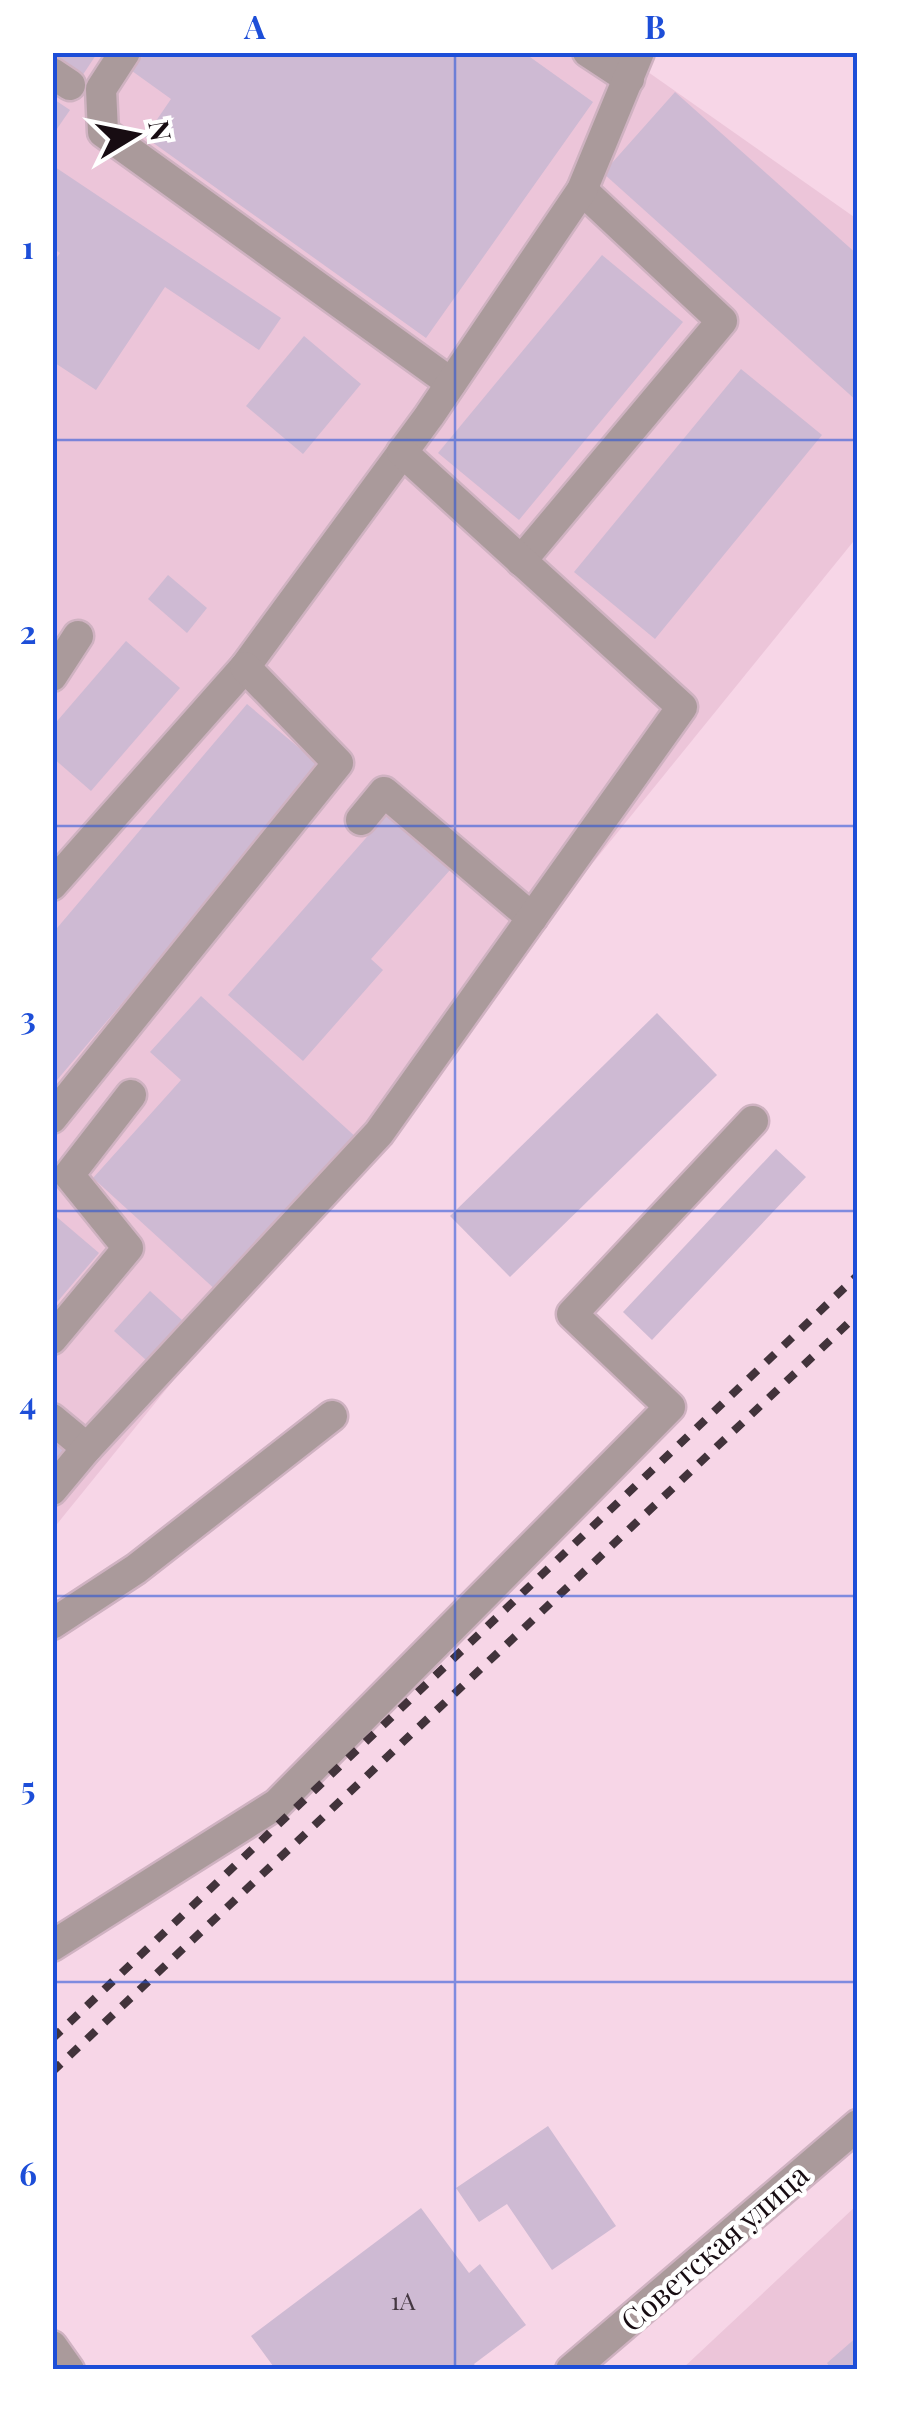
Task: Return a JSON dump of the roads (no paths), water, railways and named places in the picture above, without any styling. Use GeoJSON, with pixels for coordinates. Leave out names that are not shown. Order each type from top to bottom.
{"type":"FeatureCollection","features":[{"type":"Feature","properties":{"kind":"street"},"geometry":{"type":"LineString","coordinates":[[125,52],[101,89],[103,132],[452,383]]}},
{"type":"Feature","properties":{"kind":"street"},"geometry":{"type":"LineString","coordinates":[[52,886],[244,667],[452,383],[582,190],[634,66],[588,52]]}},
{"type":"Feature","properties":{"kind":"street"},"geometry":{"type":"LineString","coordinates":[[521,561],[722,321],[582,190]]}},
{"type":"Feature","properties":{"kind":"street"},"geometry":{"type":"LineString","coordinates":[[52,1490],[86,1448],[379,1133],[682,707],[402,452]]}},
{"type":"Feature","properties":{"kind":"street"},"geometry":{"type":"LineString","coordinates":[[52,676],[78,636]]}},
{"type":"Feature","properties":{"kind":"street"},"geometry":{"type":"LineString","coordinates":[[52,1118],[338,763],[244,667]]}},
{"type":"Feature","properties":{"kind":"street"},"geometry":{"type":"LineString","coordinates":[[361,820],[384,792],[532,918]]}},
{"type":"Feature","properties":{"kind":"street"},"geometry":{"type":"LineString","coordinates":[[52,1338],[128,1248],[69,1175],[131,1095]]}},
{"type":"Feature","properties":{"kind":"street"},"geometry":{"type":"LineString","coordinates":[[52,1946],[277,1804],[670,1407],[572,1314],[753,1121]]}},
{"type":"Feature","properties":{"kind":"street"},"geometry":{"type":"LineString","coordinates":[[52,1624],[136,1569],[332,1416]]}},
{"type":"Feature","properties":{"kind":"street"},"geometry":{"type":"LineString","coordinates":[[52,1419],[86,1448]]}},
{"type":"Feature","properties":{"kind":"street","name":"Советская улица"},"geometry":{"type":"LineString","coordinates":[[571,2370],[858,2124]]}},
{"type":"Feature","properties":{"kind":"railway"},"geometry":{"type":"LineString","coordinates":[[52,2039],[858,1275]]}},
{"type":"Feature","properties":{"kind":"railway"},"geometry":{"type":"LineString","coordinates":[[52,2072],[858,1314]]}}]}
